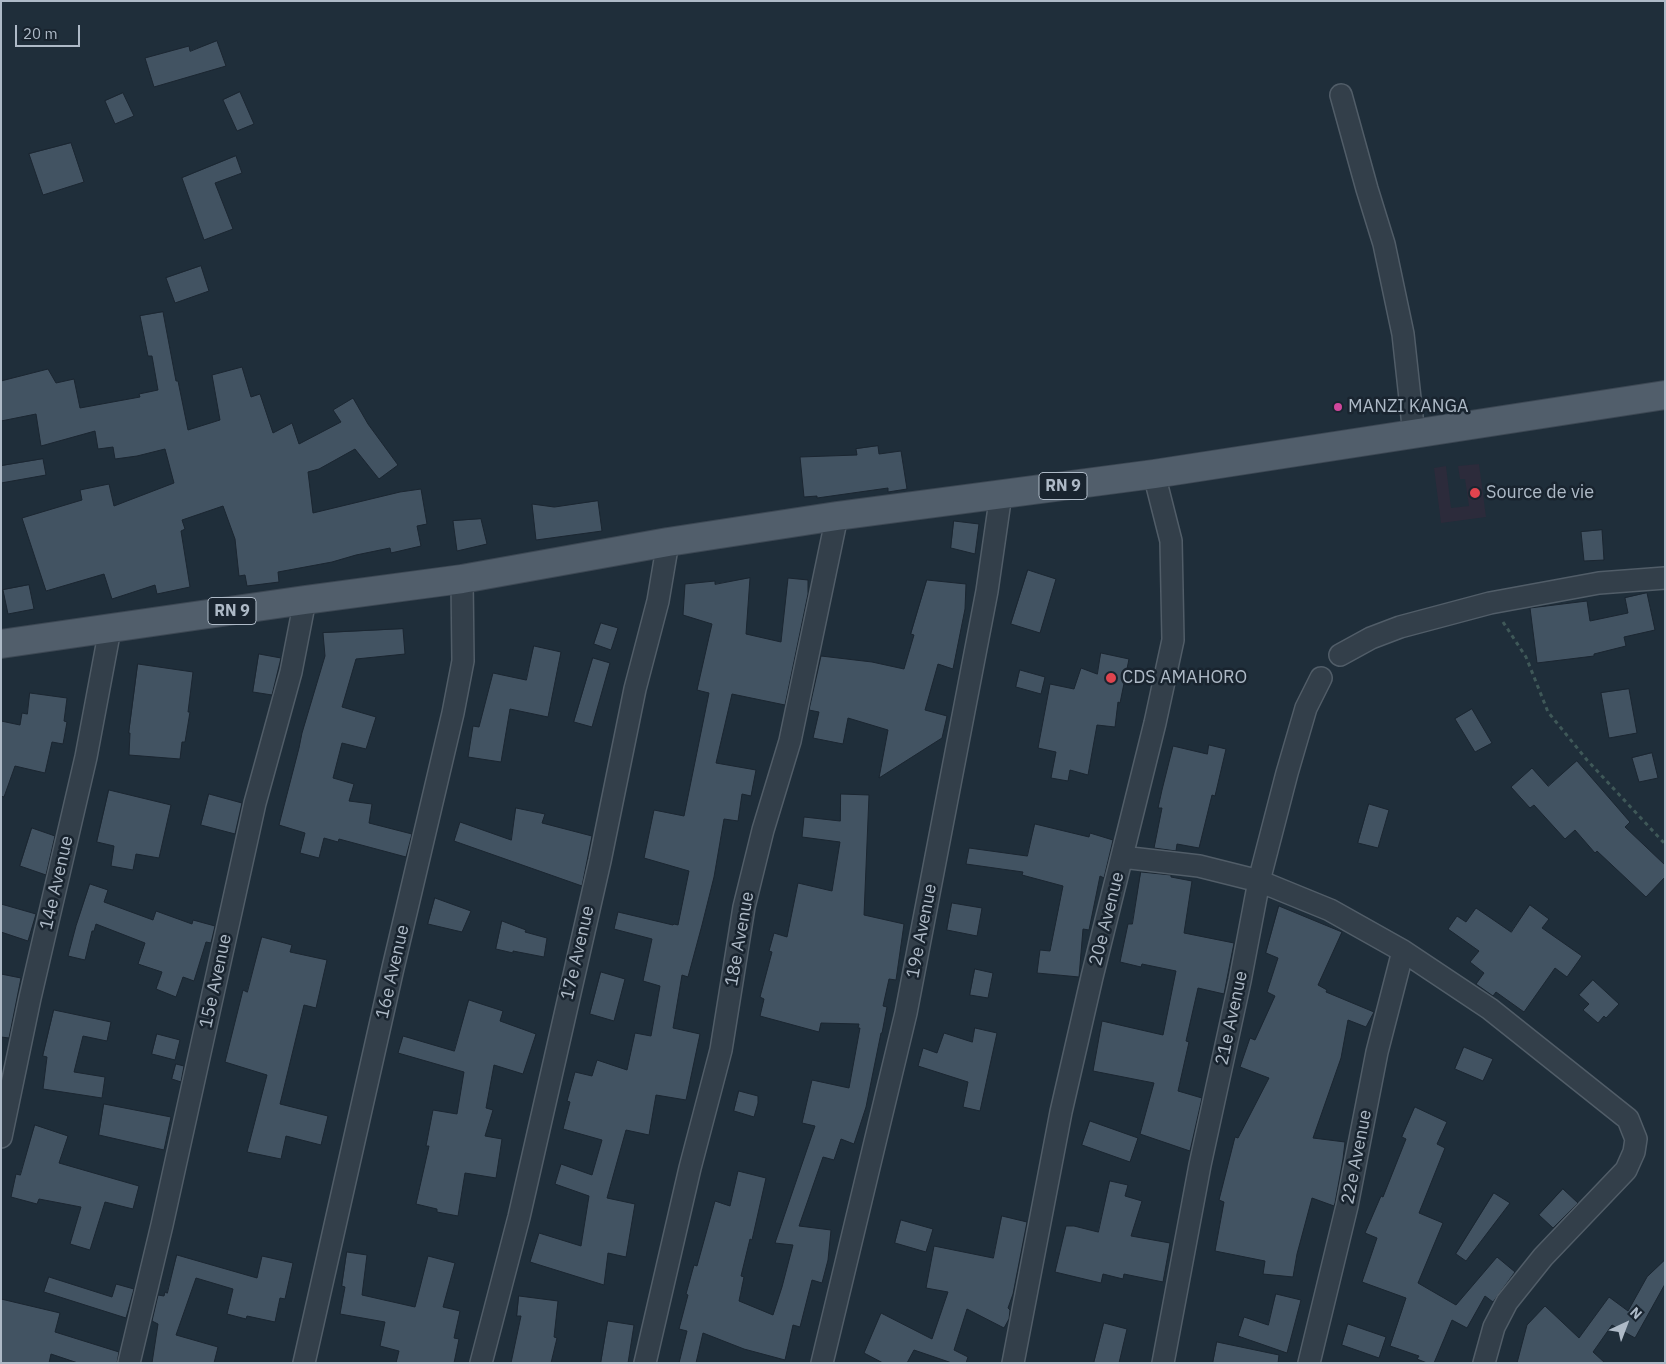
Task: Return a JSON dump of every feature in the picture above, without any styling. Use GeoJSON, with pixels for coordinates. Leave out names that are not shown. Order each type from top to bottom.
{"type":"FeatureCollection","features":[{"type":"Feature","properties":{"kind":"main road","name":"RN 9"},"geometry":{"type":"LineString","coordinates":[[1,644],[462,579],[668,542],[837,516],[1154,474],[1665,395]]}},
{"type":"Feature","properties":{"kind":"street"},"geometry":{"type":"LineString","coordinates":[[1341,95],[1384,244],[1403,334],[1414,435]]}},
{"type":"Feature","properties":{"kind":"street","name":"20e Avenue"},"geometry":{"type":"LineString","coordinates":[[1013,1363],[1061,1112],[1173,640],[1171,540],[1154,474]]}},
{"type":"Feature","properties":{"kind":"street","name":"19e Avenue"},"geometry":{"type":"LineString","coordinates":[[822,1363],[906,1013],[987,591],[1001,494]]}},
{"type":"Feature","properties":{"kind":"street","name":"18e Avenue"},"geometry":{"type":"LineString","coordinates":[[646,1363],[690,1168],[721,1050],[744,907],[763,830],[790,741],[837,516]]}},
{"type":"Feature","properties":{"kind":"street","name":"17e Avenue"},"geometry":{"type":"LineString","coordinates":[[481,1363],[519,1217],[600,861],[635,689],[658,601],[668,542]]}},
{"type":"Feature","properties":{"kind":"street"},"geometry":{"type":"LineString","coordinates":[[1340,655],[1371,638],[1400,627],[1490,603],[1600,583],[1665,578]]}},
{"type":"Feature","properties":{"kind":"street","name":"16e Avenue"},"geometry":{"type":"LineString","coordinates":[[304,1363],[393,968],[453,713],[463,661],[462,579]]}},
{"type":"Feature","properties":{"kind":"street","name":"15e Avenue"},"geometry":{"type":"LineString","coordinates":[[129,1363],[162,1225],[256,803],[292,672],[305,600]]}},
{"type":"Feature","properties":{"kind":"street","name":"14e Avenue"},"geometry":{"type":"LineString","coordinates":[[1,1137],[30,998],[86,757],[110,629]]}},
{"type":"Feature","properties":{"kind":"street","name":"21e Avenue"},"geometry":{"type":"LineString","coordinates":[[1164,1363],[1200,1165],[1240,981],[1259,881],[1286,773],[1306,708],[1321,678]]}},
{"type":"Feature","properties":{"kind":"street"},"geometry":{"type":"LineString","coordinates":[[1122,857],[1199,866],[1259,881],[1330,910],[1403,951],[1490,1009],[1550,1059],[1628,1119],[1636,1139],[1634,1152],[1626,1170],[1543,1257],[1507,1302],[1494,1327],[1484,1363]]}},
{"type":"Feature","properties":{"kind":"street","name":"22e Avenue"},"geometry":{"type":"LineString","coordinates":[[1309,1363],[1347,1206],[1377,1052],[1403,951]]}},
{"type":"Feature","properties":{"kind":"path"},"geometry":{"type":"LineString","coordinates":[[1490,603],[1526,657],[1548,712],[1587,760],[1665,844]]}},
{"type":"Feature","properties":{"kind":"shaded area","name":"Source de vie"},"geometry":{"type":"Polygon","coordinates":[[[1479,464],[1486,517],[1441,523],[1434,468],[1446,466],[1451,508],[1469,506],[1465,479],[1460,479],[1458,466],[1479,464]]]}},
{"type":"Feature","properties":{"kind":"building"},"geometry":{"type":"Polygon","coordinates":[[[217,41],[226,66],[154,87],[145,58],[189,46],[190,51],[217,41]]]}},
{"type":"Feature","properties":{"kind":"building"},"geometry":{"type":"Polygon","coordinates":[[[240,92],[254,124],[237,131],[223,100],[240,92]]]}},
{"type":"Feature","properties":{"kind":"building"},"geometry":{"type":"Polygon","coordinates":[[[123,93],[134,116],[115,124],[105,101],[123,93]]]}},
{"type":"Feature","properties":{"kind":"building"},"geometry":{"type":"Polygon","coordinates":[[[71,143],[84,182],[43,195],[29,154],[71,143]]]}},
{"type":"Feature","properties":{"kind":"building"},"geometry":{"type":"Polygon","coordinates":[[[236,156],[242,173],[215,183],[233,229],[204,240],[182,178],[236,156]]]}},
{"type":"Feature","properties":{"kind":"building"},"geometry":{"type":"Polygon","coordinates":[[[201,266],[209,291],[175,303],[166,278],[201,266]]]}},
{"type":"Feature","properties":{"kind":"building"},"geometry":{"type":"Polygon","coordinates":[[[163,312],[176,381],[178,381],[188,430],[220,420],[212,375],[242,367],[251,397],[260,394],[273,433],[292,423],[299,444],[341,422],[333,410],[353,398],[368,424],[398,465],[379,479],[355,449],[319,469],[308,472],[313,513],[400,492],[421,489],[427,524],[417,526],[421,546],[391,553],[390,548],[332,562],[278,572],[279,582],[247,586],[245,575],[239,576],[235,539],[223,506],[182,520],[185,529],[181,531],[190,587],[157,594],[155,585],[112,599],[104,574],[46,591],[22,518],[82,500],[80,490],[109,484],[114,506],[174,483],[165,449],[115,459],[113,447],[98,449],[95,431],[41,446],[36,414],[1,421],[1,381],[48,369],[56,383],[74,379],[80,408],[140,397],[139,394],[158,390],[152,356],[148,356],[140,316],[163,312]]]}},
{"type":"Feature","properties":{"kind":"building"},"geometry":{"type":"Polygon","coordinates":[[[878,446],[879,454],[901,451],[907,489],[888,492],[888,488],[817,498],[817,496],[804,497],[800,457],[857,455],[856,449],[878,446]]]}},
{"type":"Feature","properties":{"kind":"building"},"geometry":{"type":"Polygon","coordinates":[[[43,459],[46,475],[1,483],[1,466],[43,459]]]}},
{"type":"Feature","properties":{"kind":"building"},"geometry":{"type":"Polygon","coordinates":[[[598,501],[602,531],[536,540],[532,504],[554,507],[598,501]]]}},
{"type":"Feature","properties":{"kind":"building"},"geometry":{"type":"Polygon","coordinates":[[[481,519],[487,544],[457,551],[453,521],[481,519]]]}},
{"type":"Feature","properties":{"kind":"building"},"geometry":{"type":"Polygon","coordinates":[[[954,521],[979,524],[975,554],[951,548],[954,521]]]}},
{"type":"Feature","properties":{"kind":"building"},"geometry":{"type":"Polygon","coordinates":[[[1602,530],[1604,560],[1584,561],[1581,532],[1602,530]]]}},
{"type":"Feature","properties":{"kind":"building"},"geometry":{"type":"Polygon","coordinates":[[[1028,570],[1056,579],[1040,633],[1011,624],[1028,570]]]}},
{"type":"Feature","properties":{"kind":"building"},"geometry":{"type":"Polygon","coordinates":[[[750,578],[746,634],[781,642],[788,578],[808,580],[808,594],[785,705],[732,694],[716,763],[756,770],[751,796],[742,794],[738,821],[724,819],[714,877],[688,977],[682,975],[673,1028],[700,1034],[686,1100],[656,1095],[649,1135],[626,1130],[607,1198],[635,1204],[626,1257],[608,1253],[604,1285],[530,1262],[539,1233],[581,1246],[589,1196],[555,1184],[561,1164],[592,1175],[602,1140],[563,1129],[570,1102],[567,1101],[575,1072],[592,1076],[597,1060],[627,1070],[635,1033],[651,1036],[660,986],[643,981],[652,939],[614,929],[618,912],[678,925],[689,871],[644,858],[654,810],[684,816],[709,693],[697,690],[712,624],[683,615],[685,584],[715,581],[715,584],[750,578]]]}},
{"type":"Feature","properties":{"kind":"building"},"geometry":{"type":"Polygon","coordinates":[[[927,580],[966,584],[965,609],[953,669],[938,664],[925,710],[947,716],[942,738],[879,778],[888,730],[848,718],[843,744],[813,738],[819,712],[809,710],[821,656],[872,662],[904,669],[914,635],[911,634],[927,580]]]}},
{"type":"Feature","properties":{"kind":"building"},"geometry":{"type":"Polygon","coordinates":[[[29,585],[34,609],[8,614],[3,590],[29,585]]]}},
{"type":"Feature","properties":{"kind":"building"},"geometry":{"type":"Polygon","coordinates":[[[1647,593],[1655,630],[1624,637],[1626,646],[1594,654],[1594,656],[1537,663],[1530,608],[1587,601],[1590,621],[1628,613],[1625,598],[1647,593]]]}},
{"type":"Feature","properties":{"kind":"building"},"geometry":{"type":"Polygon","coordinates":[[[601,623],[618,628],[611,650],[594,644],[601,623]]]}},
{"type":"Feature","properties":{"kind":"building"},"geometry":{"type":"Polygon","coordinates":[[[403,629],[405,654],[356,659],[342,707],[376,717],[366,749],[342,743],[333,778],[354,784],[349,801],[372,804],[369,823],[412,834],[406,857],[339,839],[338,842],[324,838],[319,858],[300,853],[305,833],[279,825],[302,733],[325,656],[323,633],[403,629]]]}},
{"type":"Feature","properties":{"kind":"building"},"geometry":{"type":"Polygon","coordinates":[[[534,646],[561,652],[548,717],[510,709],[501,762],[468,757],[473,726],[479,727],[493,673],[526,680],[534,646]]]}},
{"type":"Feature","properties":{"kind":"building"},"geometry":{"type":"Polygon","coordinates":[[[1101,653],[1129,659],[1120,703],[1118,702],[1115,727],[1097,725],[1088,775],[1070,770],[1068,781],[1051,778],[1056,752],[1038,748],[1050,684],[1074,689],[1081,668],[1097,674],[1101,653]]]}},
{"type":"Feature","properties":{"kind":"building"},"geometry":{"type":"Polygon","coordinates":[[[259,654],[281,658],[272,695],[253,692],[259,654]]]}},
{"type":"Feature","properties":{"kind":"building"},"geometry":{"type":"Polygon","coordinates":[[[593,658],[610,663],[592,727],[574,722],[593,658]]]}},
{"type":"Feature","properties":{"kind":"building"},"geometry":{"type":"Polygon","coordinates":[[[138,664],[193,672],[188,712],[190,712],[185,742],[182,742],[180,759],[129,755],[129,733],[138,664]]]}},
{"type":"Feature","properties":{"kind":"building"},"geometry":{"type":"Polygon","coordinates":[[[1020,670],[1045,677],[1041,694],[1016,687],[1020,670]]]}},
{"type":"Feature","properties":{"kind":"building"},"geometry":{"type":"Polygon","coordinates":[[[1629,689],[1637,733],[1609,738],[1601,693],[1629,689]]]}},
{"type":"Feature","properties":{"kind":"building"},"geometry":{"type":"Polygon","coordinates":[[[30,693],[67,698],[64,721],[67,722],[63,744],[52,742],[45,773],[15,766],[4,797],[1,796],[1,721],[20,725],[22,713],[27,714],[30,693]]]}},
{"type":"Feature","properties":{"kind":"building"},"geometry":{"type":"Polygon","coordinates":[[[1472,709],[1492,743],[1475,752],[1455,719],[1472,709]]]}},
{"type":"Feature","properties":{"kind":"building"},"geometry":{"type":"Polygon","coordinates":[[[1209,745],[1226,749],[1215,796],[1212,795],[1199,848],[1177,844],[1176,851],[1154,848],[1162,808],[1158,808],[1173,746],[1207,754],[1209,745]]]}},
{"type":"Feature","properties":{"kind":"building"},"geometry":{"type":"Polygon","coordinates":[[[1652,753],[1658,778],[1639,782],[1632,758],[1652,753]]]}},
{"type":"Feature","properties":{"kind":"building"},"geometry":{"type":"Polygon","coordinates":[[[1577,761],[1630,822],[1625,827],[1665,865],[1665,877],[1646,897],[1597,851],[1595,853],[1575,830],[1565,839],[1534,805],[1530,808],[1511,787],[1532,768],[1548,786],[1577,761]]]}},
{"type":"Feature","properties":{"kind":"building"},"geometry":{"type":"Polygon","coordinates":[[[109,790],[171,805],[159,858],[136,854],[133,870],[111,866],[114,846],[97,842],[109,790]]]}},
{"type":"Feature","properties":{"kind":"building"},"geometry":{"type":"Polygon","coordinates":[[[209,794],[242,803],[235,834],[201,825],[209,794]]]}},
{"type":"Feature","properties":{"kind":"building"},"geometry":{"type":"Polygon","coordinates":[[[841,794],[869,795],[864,915],[904,924],[896,980],[889,979],[883,1006],[887,1007],[882,1033],[866,1107],[854,1144],[841,1139],[834,1160],[823,1157],[799,1226],[831,1230],[828,1260],[822,1283],[812,1280],[800,1327],[793,1325],[785,1360],[744,1349],[703,1333],[696,1363],[679,1363],[687,1331],[679,1329],[694,1265],[697,1266],[715,1201],[730,1206],[738,1171],[766,1178],[752,1240],[750,1239],[741,1276],[744,1277],[739,1301],[773,1315],[793,1245],[775,1243],[815,1126],[802,1123],[812,1080],[849,1088],[860,1028],[858,1028],[859,1024],[821,1023],[819,1032],[760,1016],[764,999],[760,997],[772,952],[769,951],[774,933],[787,937],[798,883],[832,891],[840,842],[802,837],[804,817],[840,821],[841,794]]]}},
{"type":"Feature","properties":{"kind":"building"},"geometry":{"type":"Polygon","coordinates":[[[1369,804],[1389,810],[1378,848],[1358,843],[1369,804]]]}},
{"type":"Feature","properties":{"kind":"building"},"geometry":{"type":"Polygon","coordinates":[[[516,808],[545,814],[542,823],[592,836],[582,886],[454,841],[460,822],[511,840],[516,808]]]}},
{"type":"Feature","properties":{"kind":"building"},"geometry":{"type":"Polygon","coordinates":[[[1035,824],[1089,837],[1090,833],[1113,840],[1104,878],[1100,876],[1089,930],[1083,929],[1079,977],[1037,973],[1040,950],[1050,951],[1063,886],[1022,875],[1023,872],[966,864],[969,848],[1027,856],[1035,824]]]}},
{"type":"Feature","properties":{"kind":"building"},"geometry":{"type":"Polygon","coordinates":[[[32,828],[55,836],[46,875],[20,866],[32,828]]]}},
{"type":"Feature","properties":{"kind":"building"},"geometry":{"type":"Polygon","coordinates":[[[1141,872],[1171,875],[1171,877],[1192,881],[1184,933],[1234,943],[1224,994],[1198,988],[1186,1041],[1189,1042],[1178,1091],[1202,1098],[1190,1151],[1140,1134],[1154,1083],[1093,1071],[1102,1021],[1163,1035],[1176,971],[1142,964],[1141,967],[1120,962],[1128,924],[1132,924],[1141,872]]]}},
{"type":"Feature","properties":{"kind":"building"},"geometry":{"type":"Polygon","coordinates":[[[90,884],[108,890],[104,902],[153,920],[156,911],[192,924],[193,920],[215,926],[211,943],[206,942],[194,981],[183,977],[176,997],[156,989],[162,972],[138,964],[145,943],[96,924],[94,931],[92,931],[85,960],[68,956],[90,884]]]}},
{"type":"Feature","properties":{"kind":"building"},"geometry":{"type":"Polygon","coordinates":[[[435,898],[471,911],[462,932],[428,924],[435,898]]]}},
{"type":"Feature","properties":{"kind":"building"},"geometry":{"type":"Polygon","coordinates":[[[952,903],[982,908],[977,936],[947,930],[952,903]]]}},
{"type":"Feature","properties":{"kind":"building"},"geometry":{"type":"Polygon","coordinates":[[[1,904],[36,914],[28,941],[1,932],[1,904]]]}},
{"type":"Feature","properties":{"kind":"building"},"geometry":{"type":"Polygon","coordinates":[[[1530,905],[1549,919],[1542,928],[1582,956],[1567,977],[1555,968],[1524,1012],[1496,992],[1493,996],[1476,984],[1484,973],[1470,962],[1479,951],[1448,929],[1457,916],[1466,922],[1476,908],[1511,932],[1530,905]]]}},
{"type":"Feature","properties":{"kind":"building"},"geometry":{"type":"Polygon","coordinates":[[[1279,906],[1342,932],[1318,985],[1327,990],[1326,992],[1374,1012],[1366,1027],[1348,1020],[1341,1058],[1313,1138],[1345,1142],[1335,1203],[1334,1206],[1312,1198],[1293,1277],[1263,1274],[1265,1261],[1215,1251],[1224,1202],[1219,1200],[1235,1137],[1238,1138],[1269,1078],[1240,1067],[1250,1038],[1255,1040],[1275,996],[1267,992],[1278,958],[1266,953],[1279,906]]]}},
{"type":"Feature","properties":{"kind":"building"},"geometry":{"type":"Polygon","coordinates":[[[502,921],[526,930],[525,932],[547,938],[544,957],[496,949],[502,921]]]}},
{"type":"Feature","properties":{"kind":"building"},"geometry":{"type":"Polygon","coordinates":[[[262,937],[292,945],[290,952],[327,960],[316,1008],[304,1005],[280,1104],[328,1116],[321,1145],[286,1136],[281,1159],[247,1152],[267,1075],[225,1062],[243,990],[247,992],[262,937]]]}},
{"type":"Feature","properties":{"kind":"building"},"geometry":{"type":"Polygon","coordinates":[[[975,969],[993,973],[988,998],[970,995],[975,969]]]}},
{"type":"Feature","properties":{"kind":"building"},"geometry":{"type":"Polygon","coordinates":[[[601,972],[625,979],[614,1021],[590,1014],[601,972]]]}},
{"type":"Feature","properties":{"kind":"building"},"geometry":{"type":"Polygon","coordinates":[[[1,974],[21,978],[9,1038],[1,1037],[1,974]]]}},
{"type":"Feature","properties":{"kind":"building"},"geometry":{"type":"Polygon","coordinates":[[[1593,980],[1619,1004],[1606,1018],[1604,1016],[1598,1023],[1583,1010],[1589,1004],[1579,995],[1593,980]]]}},
{"type":"Feature","properties":{"kind":"building"},"geometry":{"type":"Polygon","coordinates":[[[469,1000],[503,1011],[500,1021],[536,1034],[523,1074],[494,1065],[486,1108],[493,1110],[485,1136],[502,1139],[496,1178],[465,1173],[458,1216],[437,1212],[437,1209],[416,1204],[429,1146],[426,1146],[433,1110],[457,1114],[464,1072],[398,1053],[403,1036],[454,1051],[469,1000]]]}},
{"type":"Feature","properties":{"kind":"building"},"geometry":{"type":"Polygon","coordinates":[[[54,1010],[111,1022],[107,1041],[83,1036],[74,1072],[105,1077],[102,1098],[43,1089],[47,1057],[43,1056],[54,1010]]]}},
{"type":"Feature","properties":{"kind":"building"},"geometry":{"type":"Polygon","coordinates":[[[975,1028],[997,1033],[980,1111],[963,1107],[968,1082],[918,1066],[923,1048],[937,1053],[944,1033],[972,1042],[975,1028]]]}},
{"type":"Feature","properties":{"kind":"building"},"geometry":{"type":"Polygon","coordinates":[[[157,1034],[180,1040],[175,1060],[152,1054],[157,1034]]]}},
{"type":"Feature","properties":{"kind":"building"},"geometry":{"type":"Polygon","coordinates":[[[1464,1047],[1493,1059],[1483,1081],[1455,1069],[1464,1047]]]}},
{"type":"Feature","properties":{"kind":"building"},"geometry":{"type":"Polygon","coordinates":[[[176,1064],[184,1066],[181,1082],[172,1079],[176,1064]]]}},
{"type":"Feature","properties":{"kind":"building"},"geometry":{"type":"Polygon","coordinates":[[[739,1091],[758,1096],[754,1117],[734,1111],[739,1091]]]}},
{"type":"Feature","properties":{"kind":"building"},"geometry":{"type":"Polygon","coordinates":[[[104,1104],[171,1117],[164,1150],[99,1135],[104,1104]]]}},
{"type":"Feature","properties":{"kind":"building"},"geometry":{"type":"Polygon","coordinates":[[[1415,1107],[1447,1122],[1437,1144],[1445,1148],[1419,1213],[1443,1223],[1418,1283],[1456,1305],[1497,1257],[1515,1272],[1493,1302],[1485,1296],[1467,1328],[1452,1320],[1434,1363],[1427,1363],[1417,1359],[1419,1356],[1390,1346],[1406,1298],[1362,1282],[1377,1238],[1365,1233],[1381,1196],[1383,1197],[1406,1139],[1402,1137],[1415,1107]]]}},
{"type":"Feature","properties":{"kind":"building"},"geometry":{"type":"Polygon","coordinates":[[[1090,1121],[1138,1138],[1130,1162],[1082,1145],[1090,1121]]]}},
{"type":"Feature","properties":{"kind":"building"},"geometry":{"type":"Polygon","coordinates":[[[35,1125],[68,1136],[59,1163],[139,1186],[133,1209],[105,1202],[90,1250],[70,1244],[81,1207],[39,1199],[37,1204],[11,1197],[16,1174],[20,1175],[35,1125]]]}},
{"type":"Feature","properties":{"kind":"building"},"geometry":{"type":"Polygon","coordinates":[[[1110,1181],[1128,1185],[1125,1196],[1142,1201],[1131,1236],[1170,1243],[1163,1282],[1124,1274],[1123,1279],[1103,1274],[1101,1283],[1055,1272],[1066,1226],[1098,1232],[1110,1181]]]}},
{"type":"Feature","properties":{"kind":"building"},"geometry":{"type":"Polygon","coordinates":[[[1563,1189],[1578,1203],[1553,1228],[1539,1215],[1563,1189]]]}},
{"type":"Feature","properties":{"kind":"building"},"geometry":{"type":"Polygon","coordinates":[[[1494,1193],[1510,1203],[1466,1261],[1456,1254],[1494,1193]]]}},
{"type":"Feature","properties":{"kind":"building"},"geometry":{"type":"Polygon","coordinates":[[[1002,1216],[1027,1222],[1013,1294],[1008,1308],[1010,1310],[1009,1319],[1004,1328],[967,1309],[954,1350],[968,1357],[966,1363],[952,1363],[914,1350],[907,1363],[883,1363],[864,1353],[881,1313],[932,1339],[948,1292],[926,1288],[934,1246],[993,1258],[1002,1216]]]}},
{"type":"Feature","properties":{"kind":"building"},"geometry":{"type":"Polygon","coordinates":[[[901,1220],[933,1229],[926,1252],[895,1243],[901,1220]]]}},
{"type":"Feature","properties":{"kind":"building"},"geometry":{"type":"Polygon","coordinates":[[[347,1252],[367,1255],[362,1295],[415,1307],[428,1256],[455,1263],[443,1307],[460,1311],[454,1338],[459,1339],[454,1363],[396,1363],[399,1351],[380,1346],[385,1322],[340,1314],[345,1287],[342,1286],[347,1252]]]}},
{"type":"Feature","properties":{"kind":"building"},"geometry":{"type":"Polygon","coordinates":[[[177,1255],[257,1278],[262,1256],[293,1263],[285,1299],[280,1298],[275,1322],[247,1316],[246,1319],[227,1314],[233,1289],[196,1278],[176,1335],[218,1347],[214,1363],[152,1363],[158,1324],[152,1321],[158,1295],[164,1296],[165,1292],[167,1293],[177,1255]]]}},
{"type":"Feature","properties":{"kind":"building"},"geometry":{"type":"Polygon","coordinates":[[[1665,1260],[1665,1284],[1635,1338],[1612,1325],[1593,1352],[1605,1363],[1517,1363],[1527,1325],[1545,1306],[1579,1338],[1609,1297],[1628,1311],[1647,1277],[1665,1260]]]}},
{"type":"Feature","properties":{"kind":"building"},"geometry":{"type":"Polygon","coordinates":[[[49,1277],[112,1297],[116,1284],[134,1289],[126,1318],[44,1292],[49,1277]]]}},
{"type":"Feature","properties":{"kind":"building"},"geometry":{"type":"Polygon","coordinates":[[[1276,1294],[1301,1300],[1287,1353],[1238,1336],[1244,1317],[1268,1325],[1276,1294]]]}},
{"type":"Feature","properties":{"kind":"building"},"geometry":{"type":"Polygon","coordinates":[[[519,1296],[558,1301],[554,1337],[557,1338],[551,1363],[511,1363],[521,1316],[517,1316],[519,1296]]]}},
{"type":"Feature","properties":{"kind":"building"},"geometry":{"type":"Polygon","coordinates":[[[1,1299],[60,1313],[55,1332],[119,1352],[117,1363],[78,1363],[51,1354],[49,1363],[1,1363],[1,1299]]]}},
{"type":"Feature","properties":{"kind":"building"},"geometry":{"type":"Polygon","coordinates":[[[608,1321],[634,1325],[628,1363],[601,1363],[608,1321]]]}},
{"type":"Feature","properties":{"kind":"building"},"geometry":{"type":"Polygon","coordinates":[[[1104,1323],[1127,1329],[1119,1363],[1094,1363],[1104,1323]]]}},
{"type":"Feature","properties":{"kind":"building"},"geometry":{"type":"Polygon","coordinates":[[[1348,1324],[1386,1337],[1379,1358],[1342,1345],[1348,1324]]]}},
{"type":"Feature","properties":{"kind":"building"},"geometry":{"type":"Polygon","coordinates":[[[1217,1342],[1279,1355],[1278,1363],[1213,1363],[1217,1342]]]}},
{"type":"Feature","properties":{"kind":"place","name":"MANZI KANGA"},"geometry":{"type":"Point","coordinates":[1338,407]}},
{"type":"Feature","properties":{"kind":"place","name":"Source de vie"},"geometry":{"type":"Point","coordinates":[1475,493]}},
{"type":"Feature","properties":{"kind":"place","name":"CDS AMAHORO"},"geometry":{"type":"Point","coordinates":[1111,678]}}]}
